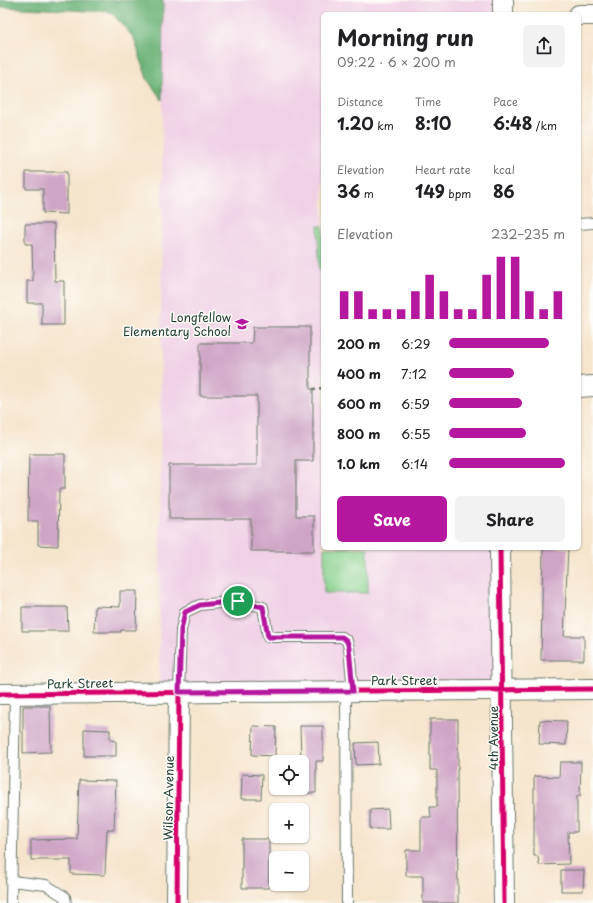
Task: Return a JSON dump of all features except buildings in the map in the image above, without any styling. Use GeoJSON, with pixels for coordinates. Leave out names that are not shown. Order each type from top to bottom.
{"type":"FeatureCollection","features":[{"type":"Feature","properties":{"kind":"street"},"geometry":{"type":"LineString","coordinates":[[502,12],[503,0]]}},
{"type":"Feature","properties":{"kind":"street"},"geometry":{"type":"LineString","coordinates":[[581,15],[593,16]]}},
{"type":"Feature","properties":{"kind":"street"},"geometry":{"type":"LineString","coordinates":[[581,387],[593,386]]}},
{"type":"Feature","properties":{"kind":"street","name":"4th Avenue"},"geometry":{"type":"LineString","coordinates":[[500,550],[504,903]]}},
{"type":"Feature","properties":{"kind":"street","name":"Park Street"},"geometry":{"type":"LineString","coordinates":[[8,694],[593,689]]}},
{"type":"Feature","properties":{"kind":"street","name":"Wilson Avenue"},"geometry":{"type":"LineString","coordinates":[[177,903],[179,692]]}},
{"type":"Feature","properties":{"kind":"lane"},"geometry":{"type":"LineString","coordinates":[[581,224],[593,224]]}},
{"type":"Feature","properties":{"kind":"lane"},"geometry":{"type":"LineString","coordinates":[[179,692],[181,630],[185,612],[200,605],[238,601],[263,607],[268,637],[342,637],[347,641],[349,648],[350,691],[347,903]]}},
{"type":"Feature","properties":{"kind":"lane"},"geometry":{"type":"LineString","coordinates":[[8,694],[11,903]]}},
{"type":"Feature","properties":{"kind":"lane"},"geometry":{"type":"LineString","coordinates":[[11,881],[46,885],[65,897],[66,903]]}},
{"type":"Feature","properties":{"kind":"path"},"geometry":{"type":"LineString","coordinates":[[313,389],[321,388]]}},
{"type":"Feature","properties":{"kind":"shaded area","name":"Longfellow Elementary School"},"geometry":{"type":"Polygon","coordinates":[[[163,0],[503,0],[503,12],[321,12],[321,550],[500,550],[502,690],[159,692],[163,0]]]}},
{"type":"Feature","properties":{"kind":"green space"},"geometry":{"type":"Polygon","coordinates":[[[0,0],[163,0],[162,100],[147,79],[134,38],[111,12],[0,7],[0,0]]]}},
{"type":"Feature","properties":{"kind":"green space"},"geometry":{"type":"Polygon","coordinates":[[[318,226],[321,226],[321,270],[319,270],[318,226]]]}},
{"type":"Feature","properties":{"kind":"green space"},"geometry":{"type":"Polygon","coordinates":[[[324,550],[368,550],[368,593],[324,593],[324,550]]]}},
{"type":"Feature","properties":{"kind":"cycle path"},"geometry":{"type":"LineString","coordinates":[[500,550],[504,903]]}},
{"type":"Feature","properties":{"kind":"cycle path"},"geometry":{"type":"LineString","coordinates":[[0,694],[593,689]]}},
{"type":"Feature","properties":{"kind":"cycle path"},"geometry":{"type":"LineString","coordinates":[[177,903],[179,692]]}},
{"type":"Feature","properties":{"kind":"place","name":"Longfellow Elementary School"},"geometry":{"type":"Point","coordinates":[242,324]}},
{"type":"Feature","properties":{"kind":"route"},"geometry":{"type":"LineString","coordinates":[[238,601],[263,607],[268,637],[342,637],[347,641],[349,648],[353,691],[179,692],[181,630],[185,612],[200,605],[238,601]]}}]}
